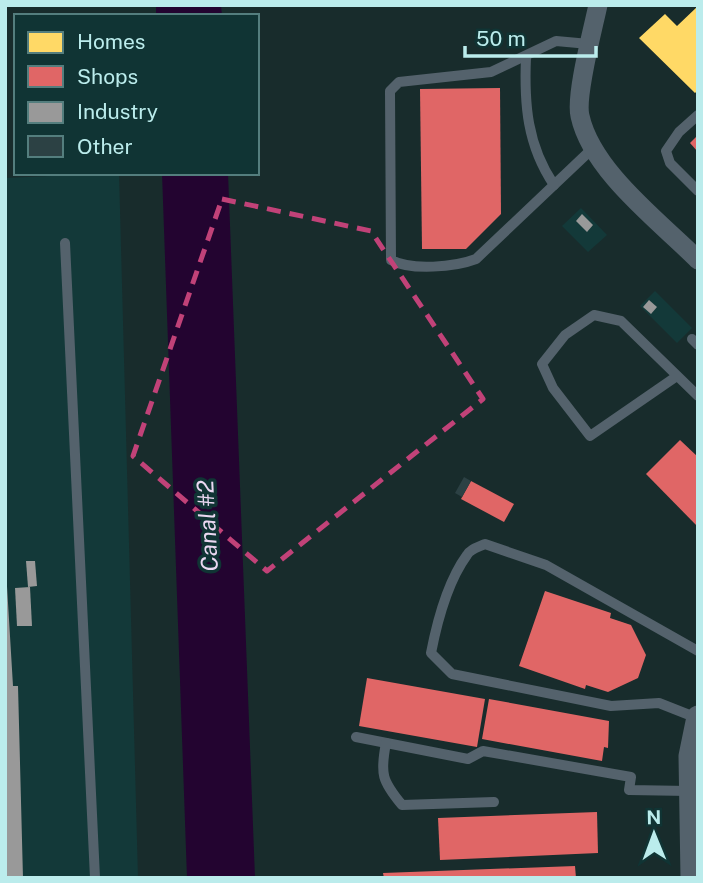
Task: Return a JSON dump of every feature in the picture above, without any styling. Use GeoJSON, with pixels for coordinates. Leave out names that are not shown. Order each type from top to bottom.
{"type":"FeatureCollection","features":[{"type":"Feature","properties":{"kind":"street"},"geometry":{"type":"LineString","coordinates":[[598,5],[589,44],[579,115],[598,160],[698,260]]}},
{"type":"Feature","properties":{"kind":"street"},"geometry":{"type":"LineString","coordinates":[[692,878],[694,841],[690,791],[698,718]]}},
{"type":"Feature","properties":{"kind":"lane"},"geometry":{"type":"LineString","coordinates":[[589,44],[556,41],[491,72],[399,82],[390,91],[391,260],[401,265],[466,263],[476,259],[593,148]]}},
{"type":"Feature","properties":{"kind":"lane"},"geometry":{"type":"LineString","coordinates":[[526,57],[525,89],[530,138],[540,165],[554,185]]}},
{"type":"Feature","properties":{"kind":"lane"},"geometry":{"type":"LineString","coordinates":[[698,115],[679,132],[666,151],[670,163],[698,191]]}},
{"type":"Feature","properties":{"kind":"lane"},"geometry":{"type":"LineString","coordinates":[[65,243],[95,878]]}},
{"type":"Feature","properties":{"kind":"lane"},"geometry":{"type":"LineString","coordinates":[[677,376],[590,436],[553,388],[542,364],[565,335],[594,315],[621,321],[698,396]]}},
{"type":"Feature","properties":{"kind":"lane"},"geometry":{"type":"LineString","coordinates":[[698,651],[546,565],[485,544],[468,552],[462,564],[436,629],[431,653],[452,674],[611,706],[659,703],[698,718]]}},
{"type":"Feature","properties":{"kind":"lane"},"geometry":{"type":"LineString","coordinates":[[356,737],[468,758],[483,751],[631,777],[629,790],[690,791]]}},
{"type":"Feature","properties":{"kind":"lane"},"geometry":{"type":"LineString","coordinates":[[386,743],[381,769],[387,787],[402,805],[494,802]]}},
{"type":"Feature","properties":{"kind":"highlighted area"},"geometry":{"type":"Polygon","coordinates":[[[222,199],[371,231],[483,399],[267,571],[133,456],[222,199]]]}},
{"type":"Feature","properties":{"kind":"shaded area"},"geometry":{"type":"Polygon","coordinates":[[[119,175],[138,878],[5,878],[5,178],[119,175]]]}},
{"type":"Feature","properties":{"kind":"shaded area"},"geometry":{"type":"Polygon","coordinates":[[[581,208],[607,235],[588,252],[562,226],[581,208]]]}},
{"type":"Feature","properties":{"kind":"shaded area"},"geometry":{"type":"Polygon","coordinates":[[[655,291],[692,328],[677,343],[640,306],[655,291]]]}},
{"type":"Feature","properties":{"kind":"water"},"geometry":{"type":"Polygon","coordinates":[[[156,5],[221,5],[222,14],[156,14],[156,5]]]}},
{"type":"Feature","properties":{"kind":"water","name":"Canal #2"},"geometry":{"type":"Polygon","coordinates":[[[162,175],[228,175],[255,878],[187,878],[162,175]]]}},
{"type":"Feature","properties":{"kind":"building: Homes"},"geometry":{"type":"Polygon","coordinates":[[[698,6],[698,90],[695,93],[639,38],[665,14],[677,26],[698,6]]]}},
{"type":"Feature","properties":{"kind":"building: Shops"},"geometry":{"type":"Polygon","coordinates":[[[500,88],[501,214],[466,249],[422,249],[420,89],[500,88]]]}},
{"type":"Feature","properties":{"kind":"building: Shops"},"geometry":{"type":"Polygon","coordinates":[[[698,135],[698,152],[690,143],[698,135]]]}},
{"type":"Feature","properties":{"kind":"building: Shops"},"geometry":{"type":"Polygon","coordinates":[[[680,440],[698,457],[698,527],[646,474],[680,440]]]}},
{"type":"Feature","properties":{"kind":"building: Shops"},"geometry":{"type":"Polygon","coordinates":[[[471,481],[514,504],[504,522],[461,499],[471,481]]]}},
{"type":"Feature","properties":{"kind":"building: Shops"},"geometry":{"type":"Polygon","coordinates":[[[545,591],[611,613],[610,618],[631,625],[646,655],[638,678],[608,692],[586,685],[585,689],[519,666],[545,591]]]}},
{"type":"Feature","properties":{"kind":"building: Shops"},"geometry":{"type":"Polygon","coordinates":[[[367,678],[485,699],[477,747],[359,726],[367,678]]]}},
{"type":"Feature","properties":{"kind":"building: Shops"},"geometry":{"type":"Polygon","coordinates":[[[489,699],[609,721],[608,748],[604,747],[602,761],[482,739],[489,699]]]}},
{"type":"Feature","properties":{"kind":"building: Shops"},"geometry":{"type":"Polygon","coordinates":[[[597,812],[598,853],[440,860],[438,818],[597,812]]]}},
{"type":"Feature","properties":{"kind":"building: Shops"},"geometry":{"type":"Polygon","coordinates":[[[575,866],[576,878],[384,878],[383,873],[575,866]]]}},
{"type":"Feature","properties":{"kind":"building: Industry"},"geometry":{"type":"Polygon","coordinates":[[[582,214],[593,225],[587,232],[576,221],[582,214]]]}},
{"type":"Feature","properties":{"kind":"building: Industry"},"geometry":{"type":"Polygon","coordinates":[[[649,300],[657,307],[651,314],[643,307],[649,300]]]}},
{"type":"Feature","properties":{"kind":"building: Industry"},"geometry":{"type":"Polygon","coordinates":[[[5,553],[13,686],[18,686],[23,878],[5,878],[5,553]]]}},
{"type":"Feature","properties":{"kind":"building: Industry"},"geometry":{"type":"Polygon","coordinates":[[[26,561],[35,561],[37,586],[28,587],[26,561]]]}},
{"type":"Feature","properties":{"kind":"building: Industry"},"geometry":{"type":"Polygon","coordinates":[[[30,587],[32,626],[17,626],[15,588],[30,587]]]}},
{"type":"Feature","properties":{"kind":"building: Other"},"geometry":{"type":"Polygon","coordinates":[[[464,477],[471,481],[462,497],[455,493],[464,477]]]}}]}
